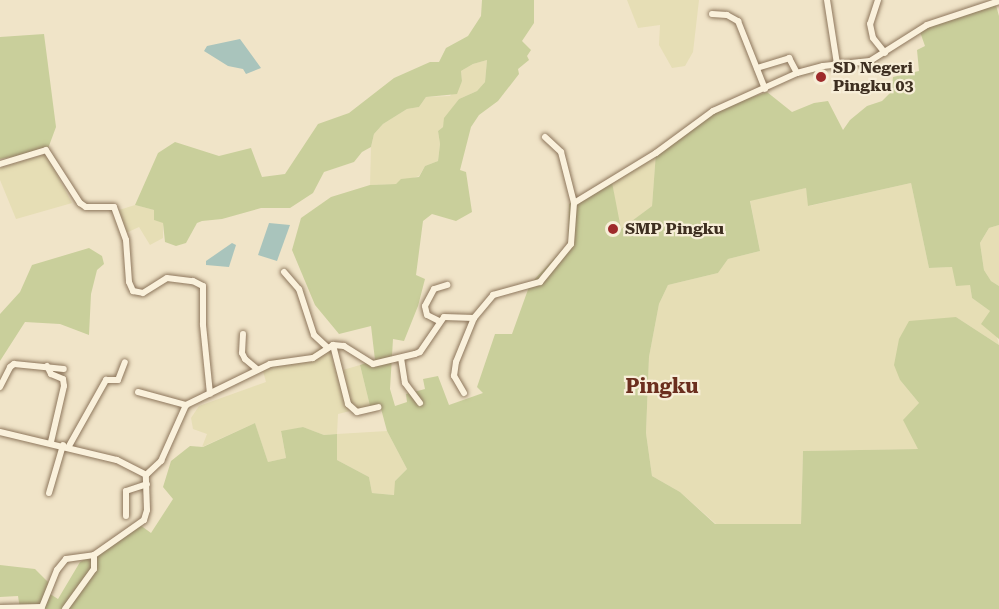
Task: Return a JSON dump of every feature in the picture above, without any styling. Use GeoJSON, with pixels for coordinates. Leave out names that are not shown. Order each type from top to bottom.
{"type":"FeatureCollection","features":[{"type":"Feature","properties":{"kind":"street"},"geometry":{"type":"LineString","coordinates":[[827,0],[837,64]]}},
{"type":"Feature","properties":{"kind":"street"},"geometry":{"type":"LineString","coordinates":[[878,0],[870,24],[873,38],[885,52]]}},
{"type":"Feature","properties":{"kind":"street"},"geometry":{"type":"LineString","coordinates":[[574,203],[656,153],[713,111],[797,73],[837,64],[870,62],[927,26],[999,1]]}},
{"type":"Feature","properties":{"kind":"street"},"geometry":{"type":"LineString","coordinates":[[712,14],[728,15],[738,21],[765,89]]}},
{"type":"Feature","properties":{"kind":"street"},"geometry":{"type":"LineString","coordinates":[[757,68],[789,58],[797,73]]}},
{"type":"Feature","properties":{"kind":"street"},"geometry":{"type":"LineString","coordinates":[[464,393],[454,376],[456,362],[474,318],[493,296],[535,285],[544,279],[571,244],[574,203],[561,152],[545,137]]}},
{"type":"Feature","properties":{"kind":"street"},"geometry":{"type":"LineString","coordinates":[[0,164],[46,150],[80,203],[86,207],[114,207],[126,240],[129,282],[133,291],[143,293],[167,278],[193,281],[203,286],[203,325],[210,394]]}},
{"type":"Feature","properties":{"kind":"street"},"geometry":{"type":"LineString","coordinates":[[284,272],[299,289],[314,335],[330,346],[344,346],[373,364],[420,352],[439,321],[449,316],[474,318]]}},
{"type":"Feature","properties":{"kind":"street"},"geometry":{"type":"LineString","coordinates":[[439,321],[427,315],[425,306],[434,289],[447,285]]}},
{"type":"Feature","properties":{"kind":"street"},"geometry":{"type":"LineString","coordinates":[[243,333],[242,353],[245,359],[257,369]]}},
{"type":"Feature","properties":{"kind":"street"},"geometry":{"type":"LineString","coordinates":[[138,392],[186,405],[257,369],[279,362],[313,358],[330,346]]}},
{"type":"Feature","properties":{"kind":"street"},"geometry":{"type":"LineString","coordinates":[[330,346],[345,394],[353,410],[361,412],[378,407]]}},
{"type":"Feature","properties":{"kind":"street"},"geometry":{"type":"LineString","coordinates":[[401,358],[405,383],[420,403]]}},
{"type":"Feature","properties":{"kind":"street"},"geometry":{"type":"LineString","coordinates":[[49,493],[66,446],[106,380],[118,381],[125,362]]}},
{"type":"Feature","properties":{"kind":"street"},"geometry":{"type":"LineString","coordinates":[[0,387],[10,366],[14,364],[64,369]]}},
{"type":"Feature","properties":{"kind":"street"},"geometry":{"type":"LineString","coordinates":[[47,366],[51,374],[63,379],[64,386],[51,442]]}},
{"type":"Feature","properties":{"kind":"street"},"geometry":{"type":"LineString","coordinates":[[146,476],[161,461],[186,405]]}},
{"type":"Feature","properties":{"kind":"street"},"geometry":{"type":"LineString","coordinates":[[0,432],[51,442],[117,460],[146,476]]}},
{"type":"Feature","properties":{"kind":"street"},"geometry":{"type":"LineString","coordinates":[[0,608],[42,607],[57,570],[66,559],[94,555],[144,520],[147,510],[146,476]]}},
{"type":"Feature","properties":{"kind":"street"},"geometry":{"type":"LineString","coordinates":[[126,516],[126,491],[147,484]]}},
{"type":"Feature","properties":{"kind":"street"},"geometry":{"type":"LineString","coordinates":[[65,609],[94,569],[94,555]]}},
{"type":"Feature","properties":{"kind":"shaded area"},"geometry":{"type":"Polygon","coordinates":[[[627,0],[699,0],[693,52],[685,66],[672,68],[659,45],[660,25],[638,28],[627,0]]]}},
{"type":"Feature","properties":{"kind":"shaded area"},"geometry":{"type":"Polygon","coordinates":[[[487,60],[485,82],[477,91],[459,99],[445,118],[443,127],[438,131],[440,144],[438,161],[425,166],[419,176],[396,184],[370,185],[371,147],[374,134],[383,124],[407,109],[419,107],[426,97],[450,96],[462,81],[461,71],[487,60]]]}},
{"type":"Feature","properties":{"kind":"shaded area"},"geometry":{"type":"Polygon","coordinates":[[[656,152],[652,206],[620,230],[611,177],[656,152]]]}},
{"type":"Feature","properties":{"kind":"shaded area"},"geometry":{"type":"Polygon","coordinates":[[[46,154],[72,203],[16,219],[0,180],[0,168],[46,154]]]}},
{"type":"Feature","properties":{"kind":"shaded area"},"geometry":{"type":"Polygon","coordinates":[[[911,183],[929,268],[952,267],[970,285],[972,298],[990,311],[999,345],[956,317],[900,380],[919,403],[918,449],[803,451],[801,524],[716,524],[680,492],[652,476],[646,433],[649,357],[659,304],[668,285],[718,273],[728,259],[760,251],[750,200],[806,188],[809,206],[911,183]]]}},
{"type":"Feature","properties":{"kind":"shaded area"},"geometry":{"type":"Polygon","coordinates":[[[135,205],[154,210],[163,223],[163,238],[150,245],[139,227],[126,233],[119,210],[135,205]]]}},
{"type":"Feature","properties":{"kind":"shaded area"},"geometry":{"type":"Polygon","coordinates":[[[999,225],[999,286],[991,281],[984,270],[980,243],[989,228],[999,225]]]}},
{"type":"Feature","properties":{"kind":"shaded area"},"geometry":{"type":"Polygon","coordinates":[[[328,343],[336,372],[360,365],[370,406],[338,414],[337,434],[324,435],[303,427],[281,432],[286,458],[268,462],[255,423],[202,447],[207,434],[193,429],[191,418],[199,406],[266,382],[261,364],[276,359],[307,357],[328,343]]]}},
{"type":"Feature","properties":{"kind":"shaded area"},"geometry":{"type":"Polygon","coordinates":[[[387,431],[407,469],[395,481],[395,495],[372,493],[369,477],[337,460],[337,434],[387,431]]]}},
{"type":"Feature","properties":{"kind":"green space"},"geometry":{"type":"Polygon","coordinates":[[[482,0],[534,0],[534,23],[522,41],[531,50],[527,56],[529,60],[518,69],[519,74],[498,101],[479,115],[471,127],[460,170],[466,172],[472,212],[456,221],[432,214],[423,221],[416,275],[425,279],[418,306],[404,341],[393,339],[390,389],[395,406],[407,402],[406,394],[425,389],[423,379],[438,376],[449,405],[483,393],[477,387],[495,334],[512,334],[530,284],[568,244],[569,204],[611,177],[621,229],[652,206],[656,152],[719,108],[767,92],[792,112],[814,103],[828,101],[843,130],[850,120],[867,106],[882,101],[891,92],[893,77],[919,71],[917,50],[925,46],[919,29],[995,2],[999,16],[999,225],[989,228],[980,243],[984,270],[991,281],[999,286],[999,339],[981,324],[990,311],[972,298],[970,285],[956,286],[952,267],[929,268],[911,183],[808,206],[806,188],[750,201],[760,251],[728,259],[718,273],[668,285],[659,304],[649,357],[646,433],[652,476],[680,492],[715,524],[801,524],[803,451],[918,449],[903,420],[919,403],[900,380],[894,365],[899,339],[909,321],[956,317],[999,345],[999,609],[20,609],[18,596],[0,597],[0,565],[35,569],[49,583],[47,592],[58,599],[80,562],[98,552],[136,522],[151,533],[173,499],[163,487],[171,461],[190,446],[203,447],[255,423],[268,462],[286,458],[281,431],[303,427],[324,435],[337,434],[337,460],[369,477],[372,493],[394,495],[395,481],[407,469],[387,431],[380,405],[370,406],[360,365],[375,360],[371,326],[339,334],[315,305],[292,250],[301,218],[331,197],[370,185],[396,184],[401,179],[419,177],[425,166],[438,161],[440,144],[438,131],[443,127],[444,118],[459,99],[477,91],[485,82],[487,60],[461,71],[462,81],[457,94],[426,97],[419,107],[407,109],[383,124],[374,134],[371,147],[362,152],[354,162],[324,172],[313,193],[290,208],[261,208],[222,219],[202,221],[197,223],[186,243],[176,246],[165,242],[163,223],[154,220],[154,210],[135,205],[158,153],[175,142],[219,156],[251,148],[262,177],[285,174],[318,124],[349,113],[394,78],[430,62],[439,62],[446,48],[468,36],[481,16],[482,0]]]}},
{"type":"Feature","properties":{"kind":"green space"},"geometry":{"type":"Polygon","coordinates":[[[44,34],[56,127],[46,154],[27,154],[0,159],[0,37],[44,34]]]}},
{"type":"Feature","properties":{"kind":"green space"},"geometry":{"type":"Polygon","coordinates":[[[89,248],[102,256],[104,264],[97,270],[91,294],[89,335],[60,324],[25,322],[0,361],[0,314],[20,292],[32,265],[89,248]]]}},
{"type":"Feature","properties":{"kind":"water"},"geometry":{"type":"Polygon","coordinates":[[[240,39],[261,68],[246,74],[243,69],[228,66],[204,51],[207,46],[240,39]]]}},
{"type":"Feature","properties":{"kind":"water"},"geometry":{"type":"Polygon","coordinates":[[[269,223],[290,225],[277,261],[258,255],[269,223]]]}},
{"type":"Feature","properties":{"kind":"water"},"geometry":{"type":"Polygon","coordinates":[[[232,243],[236,245],[229,267],[206,265],[206,261],[232,243]]]}},
{"type":"Feature","properties":{"kind":"place","name":"SD Negeri Pingku 03"},"geometry":{"type":"Point","coordinates":[821,77]}},
{"type":"Feature","properties":{"kind":"place","name":"SMP Pingku"},"geometry":{"type":"Point","coordinates":[613,229]}},
{"type":"Feature","properties":{"kind":"district","name":"Pingku"},"geometry":{"type":"Point","coordinates":[662,386]}}]}
